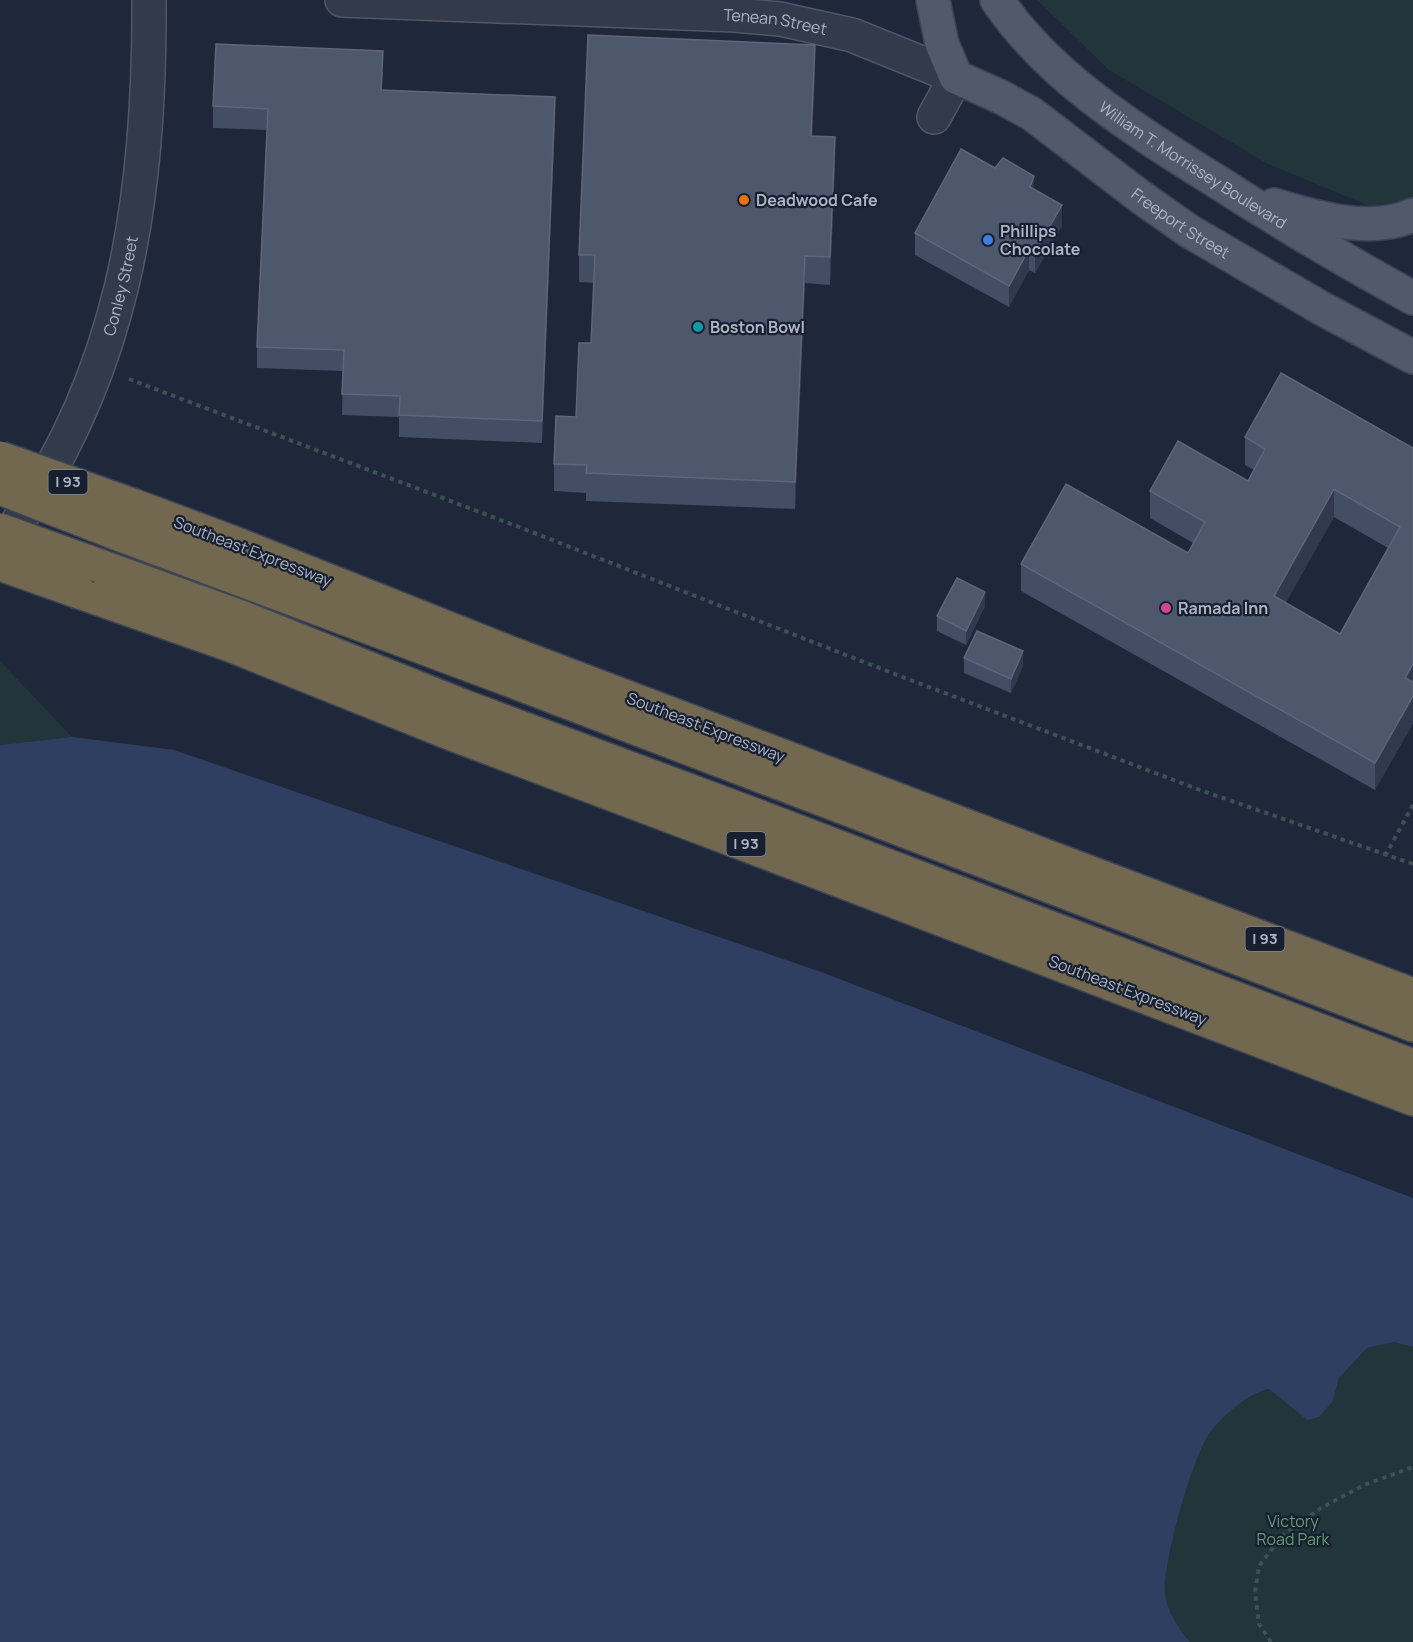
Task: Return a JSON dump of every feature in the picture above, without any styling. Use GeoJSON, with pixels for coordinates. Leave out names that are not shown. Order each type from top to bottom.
{"type":"FeatureCollection","features":[{"type":"Feature","properties":{"kind":"highway","name":"Southeast Expressway"},"geometry":{"type":"LineString","coordinates":[[0,458],[128,521],[240,545],[508,652],[1413,995]]}},
{"type":"Feature","properties":{"kind":"highway","name":"I 93"},"geometry":{"type":"LineString","coordinates":[[0,488],[128,521],[499,675],[1413,1025]]}},
{"type":"Feature","properties":{"kind":"highway","name":"I 93"},"geometry":{"type":"LineString","coordinates":[[0,530],[241,617],[463,706],[1413,1066]]}},
{"type":"Feature","properties":{"kind":"highway","name":"Southeast Expressway"},"geometry":{"type":"LineString","coordinates":[[0,564],[230,645],[452,734],[1413,1100]]}},
{"type":"Feature","properties":{"kind":"main road"},"geometry":{"type":"LineString","coordinates":[[933,0],[942,44],[956,77]]}},
{"type":"Feature","properties":{"kind":"main road","name":"William T. Morrissey Boulevard"},"geometry":{"type":"LineString","coordinates":[[997,0],[1044,55],[1126,122],[1232,192],[1413,298]]}},
{"type":"Feature","properties":{"kind":"main road","name":"Freeport Street"},"geometry":{"type":"LineString","coordinates":[[956,77],[1018,106],[1056,131],[1134,192],[1190,231],[1321,308],[1413,357]]}},
{"type":"Feature","properties":{"kind":"main road"},"geometry":{"type":"LineString","coordinates":[[1056,131],[1066,120],[1087,110],[1103,110],[1126,122]]}},
{"type":"Feature","properties":{"kind":"main road"},"geometry":{"type":"LineString","coordinates":[[1232,192],[1299,213],[1335,220],[1377,223],[1404,219],[1413,215]]}},
{"type":"Feature","properties":{"kind":"street","name":"Conley Street"},"geometry":{"type":"LineString","coordinates":[[0,547],[40,489],[63,450],[83,406],[117,304],[131,248],[141,182],[149,73],[149,0]]}},
{"type":"Feature","properties":{"kind":"street","name":"Tenean Street"},"geometry":{"type":"LineString","coordinates":[[342,0],[758,17],[837,31],[915,60]]}},
{"type":"Feature","properties":{"kind":"street","name":"Freeport Street"},"geometry":{"type":"LineString","coordinates":[[915,60],[956,77]]}},
{"type":"Feature","properties":{"kind":"street"},"geometry":{"type":"LineString","coordinates":[[934,117],[956,77]]}},
{"type":"Feature","properties":{"kind":"path"},"geometry":{"type":"LineString","coordinates":[[126,378],[1189,786],[1413,864]]}},
{"type":"Feature","properties":{"kind":"path"},"geometry":{"type":"LineString","coordinates":[[1385,856],[1413,805]]}},
{"type":"Feature","properties":{"kind":"path"},"geometry":{"type":"LineString","coordinates":[[1271,1642],[1260,1624],[1255,1592],[1259,1566],[1281,1537],[1321,1508],[1364,1485],[1413,1467]]}},
{"type":"Feature","properties":{"kind":"green space"},"geometry":{"type":"Polygon","coordinates":[[[1037,0],[1413,0],[1413,200],[1372,207],[1268,164],[1109,70],[1037,0]]]}},
{"type":"Feature","properties":{"kind":"green space"},"geometry":{"type":"Polygon","coordinates":[[[0,661],[72,737],[0,745],[0,661]]]}},
{"type":"Feature","properties":{"kind":"green space","name":"Victory Road Park"},"geometry":{"type":"Polygon","coordinates":[[[1394,1342],[1413,1347],[1413,1642],[1190,1642],[1168,1607],[1165,1580],[1180,1510],[1196,1462],[1211,1431],[1237,1405],[1269,1389],[1307,1420],[1333,1401],[1339,1378],[1367,1348],[1394,1342]]]}},
{"type":"Feature","properties":{"kind":"water"},"geometry":{"type":"Polygon","coordinates":[[[72,737],[174,750],[821,972],[1413,1198],[1413,1347],[1394,1342],[1367,1348],[1339,1378],[1333,1401],[1319,1417],[1307,1420],[1269,1389],[1253,1395],[1237,1406],[1211,1431],[1196,1462],[1180,1510],[1165,1580],[1168,1607],[1190,1642],[0,1642],[0,745],[72,737]]]}},
{"type":"Feature","properties":{"kind":"building","name":"Boston Bowl"},"geometry":{"type":"Polygon","coordinates":[[[588,35],[815,45],[811,136],[835,137],[830,257],[805,256],[795,482],[586,473],[587,465],[554,464],[556,416],[576,417],[579,343],[591,343],[595,255],[579,255],[588,35]]]}},
{"type":"Feature","properties":{"kind":"building"},"geometry":{"type":"Polygon","coordinates":[[[216,44],[383,51],[381,90],[555,97],[542,421],[399,415],[400,396],[342,394],[344,350],[257,347],[268,109],[213,106],[216,44]]]}},
{"type":"Feature","properties":{"kind":"building","name":"Phillips Chocolate"},"geometry":{"type":"Polygon","coordinates":[[[961,149],[995,168],[1003,158],[1034,176],[1030,187],[1062,205],[1035,252],[1029,249],[1009,286],[915,233],[961,149]]]}},
{"type":"Feature","properties":{"kind":"building","name":"Ramada Inn"},"geometry":{"type":"Polygon","coordinates":[[[1281,373],[1413,448],[1413,664],[1405,678],[1413,682],[1413,696],[1375,763],[1021,564],[1066,484],[1188,553],[1205,522],[1150,491],[1178,441],[1248,481],[1265,449],[1245,437],[1281,373]],[[1334,489],[1274,596],[1340,634],[1400,527],[1334,489]]]}},
{"type":"Feature","properties":{"kind":"building"},"geometry":{"type":"Polygon","coordinates":[[[957,578],[985,592],[966,631],[937,616],[957,578]]]}},
{"type":"Feature","properties":{"kind":"building"},"geometry":{"type":"Polygon","coordinates":[[[977,631],[1023,651],[1011,679],[964,658],[977,631]]]}},
{"type":"Feature","properties":{"kind":"place","name":"Deadwood Cafe"},"geometry":{"type":"Point","coordinates":[744,200]}},
{"type":"Feature","properties":{"kind":"place","name":"Phillips Chocolate"},"geometry":{"type":"Point","coordinates":[988,240]}},
{"type":"Feature","properties":{"kind":"place","name":"Boston Bowl"},"geometry":{"type":"Point","coordinates":[698,327]}},
{"type":"Feature","properties":{"kind":"place","name":"Ramada Inn"},"geometry":{"type":"Point","coordinates":[1166,608]}}]}
